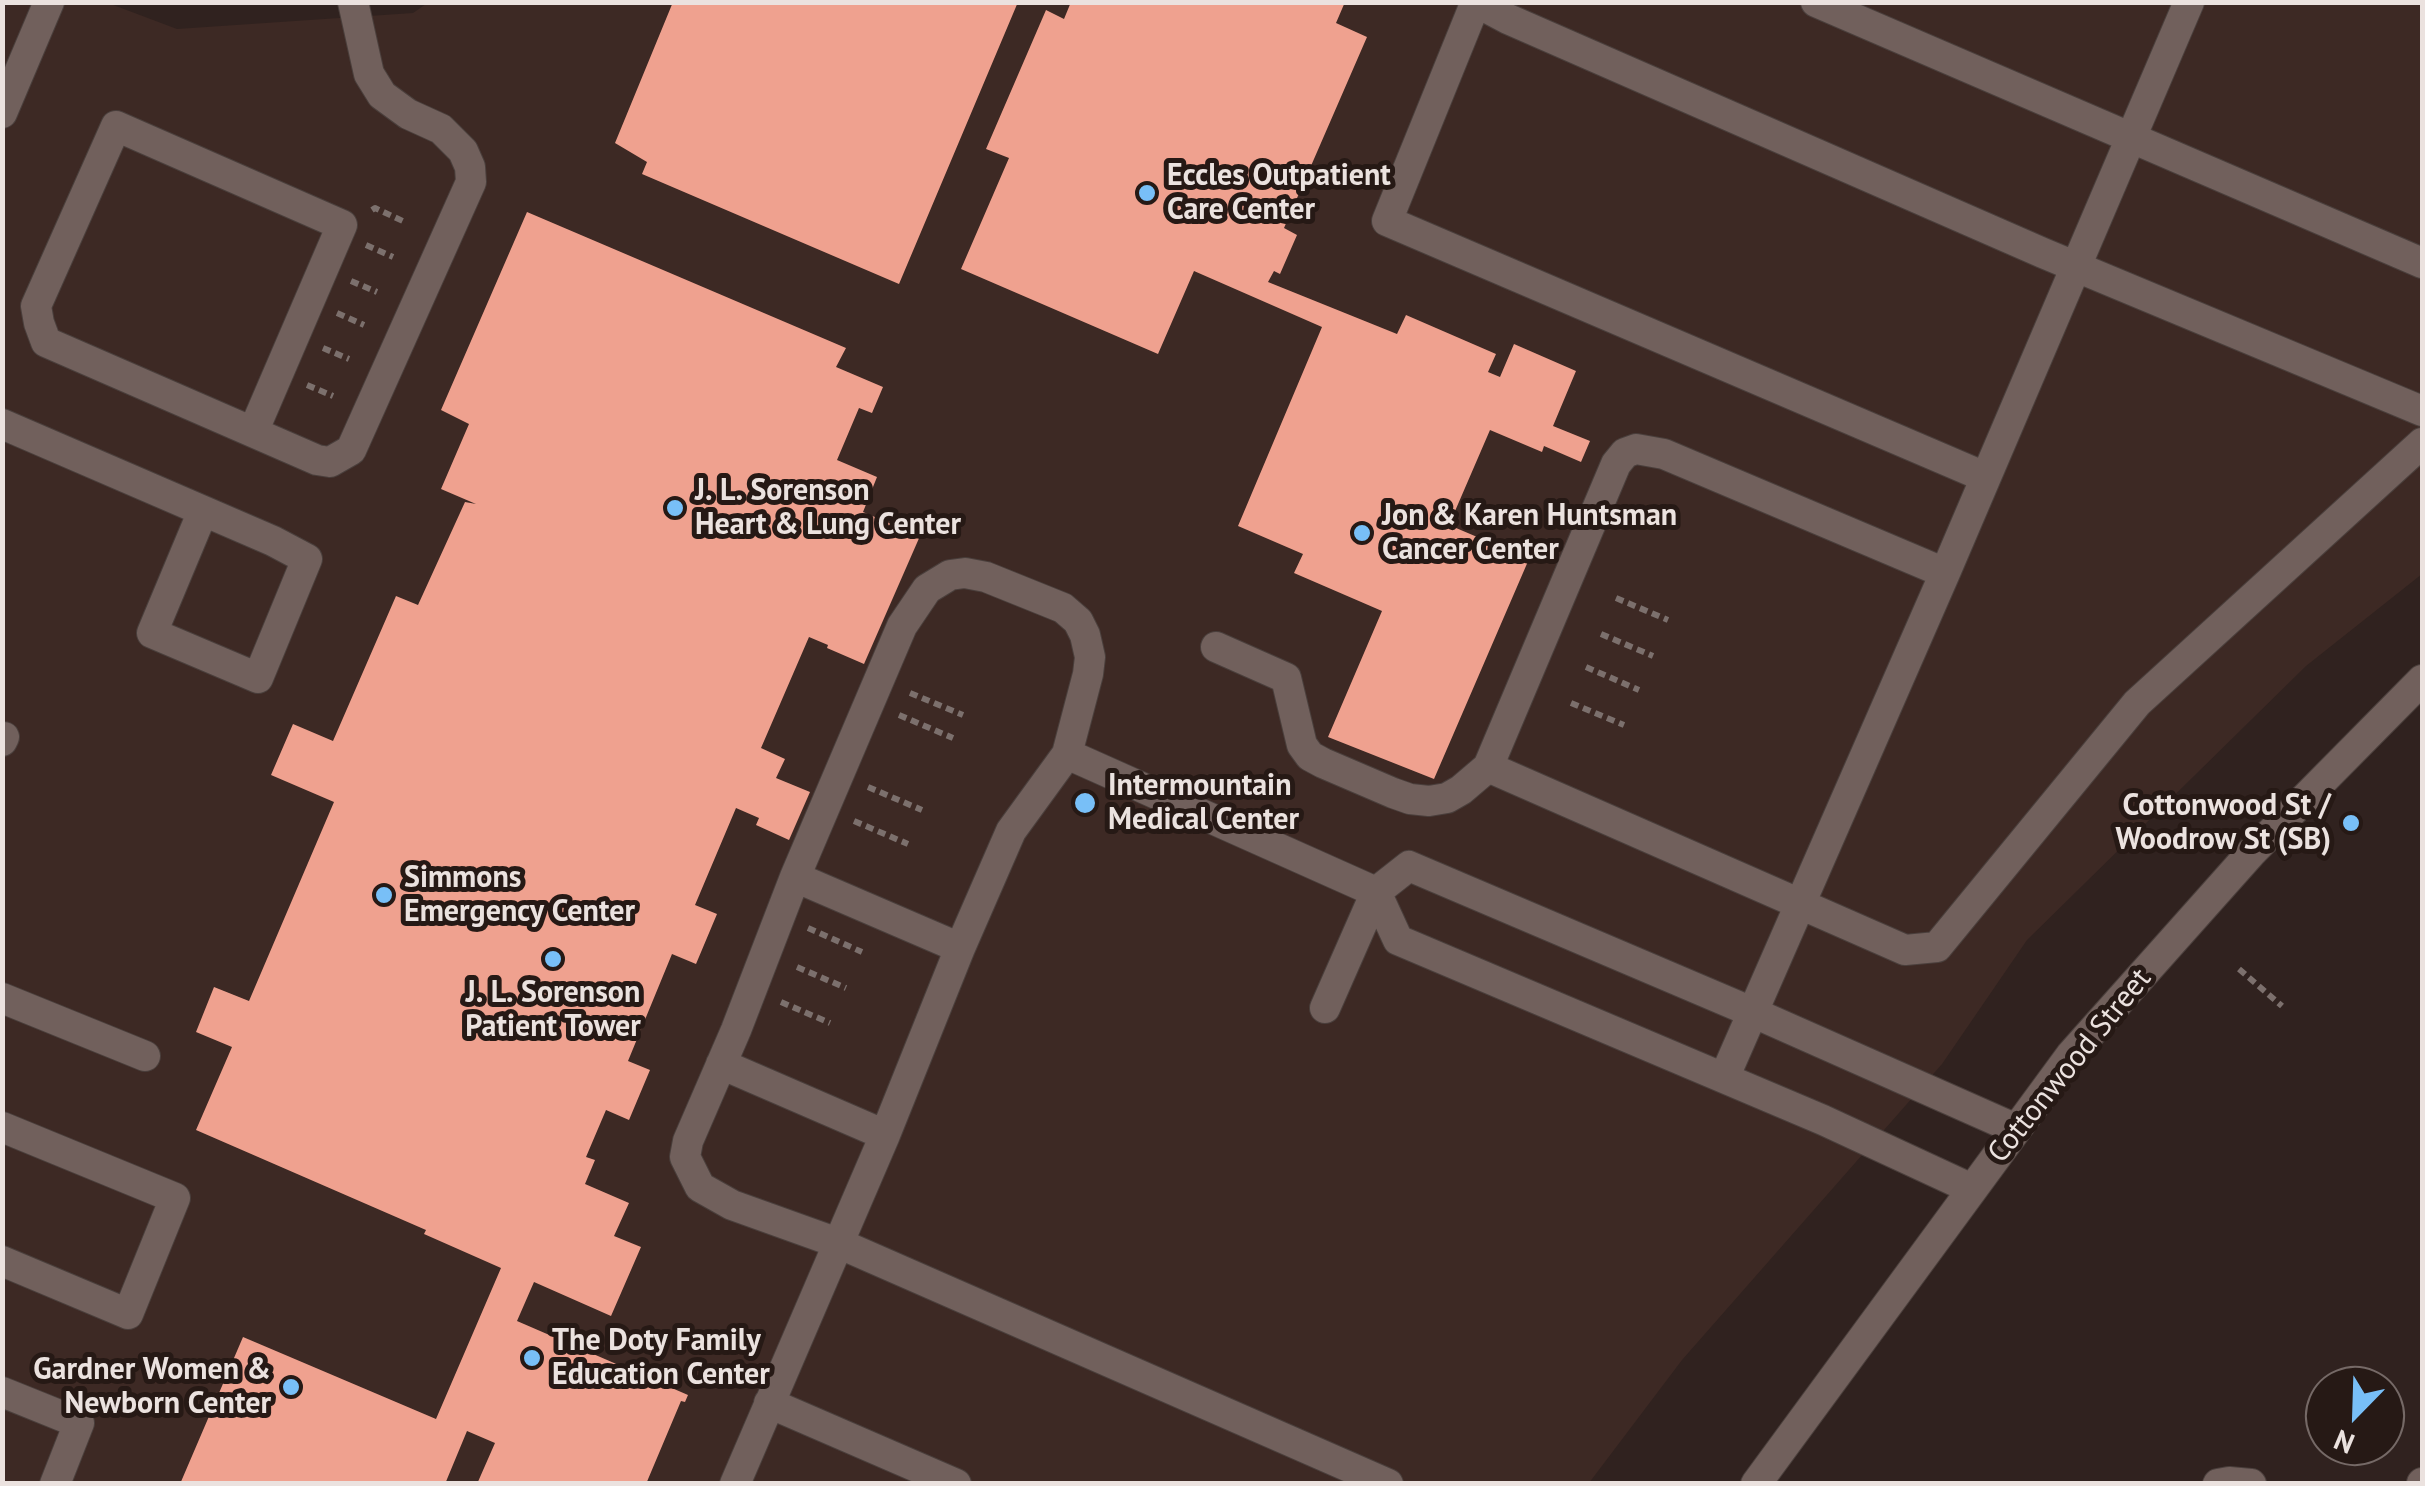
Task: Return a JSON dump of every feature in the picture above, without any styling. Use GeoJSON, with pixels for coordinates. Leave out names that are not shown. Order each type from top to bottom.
{"type":"FeatureCollection","features":[{"type":"Feature","properties":{"kind":"street"},"geometry":{"type":"LineString","coordinates":[[2,113],[49,2]]}},
{"type":"Feature","properties":{"kind":"street"},"geometry":{"type":"LineString","coordinates":[[253,432],[342,225],[116,126],[36,306],[46,342],[317,460],[330,462],[351,450],[471,182],[463,151],[442,129],[408,114],[382,94],[369,74],[353,2]]}},
{"type":"Feature","properties":{"kind":"street"},"geometry":{"type":"LineString","coordinates":[[1816,2],[2422,263]]}},
{"type":"Feature","properties":{"kind":"street"},"geometry":{"type":"LineString","coordinates":[[1724,1078],[2189,2]]}},
{"type":"Feature","properties":{"kind":"street"},"geometry":{"type":"LineString","coordinates":[[1985,478],[1387,221],[1475,3],[2075,266],[2422,411]]}},
{"type":"Feature","properties":{"kind":"street"},"geometry":{"type":"LineString","coordinates":[[2,424],[273,540],[307,559],[258,678],[152,633],[202,511]]}},
{"type":"Feature","properties":{"kind":"street"},"geometry":{"type":"LineString","coordinates":[[1488,767],[1905,950],[1937,947],[2137,703],[2422,443]]}},
{"type":"Feature","properties":{"kind":"street"},"geometry":{"type":"LineString","coordinates":[[1216,646],[1286,678],[1302,746],[1310,756],[1393,794],[1429,802],[1461,790],[1488,767],[1624,453],[1636,449],[1664,454],[1945,572]]}},
{"type":"Feature","properties":{"kind":"street"},"geometry":{"type":"LineString","coordinates":[[735,1484],[769,1403],[838,1243],[885,1134],[1011,831],[1066,754],[1076,724],[1090,657],[1078,621],[1063,608],[986,577],[965,573],[950,574],[926,589],[902,626],[795,877],[685,1156],[700,1186],[732,1204],[838,1243],[1388,1484]]}},
{"type":"Feature","properties":{"kind":"street","name":"Cottonwood Street"},"geometry":{"type":"LineString","coordinates":[[1756,1484],[2071,1054],[2250,853],[2422,680]]}},
{"type":"Feature","properties":{"kind":"street"},"geometry":{"type":"LineString","coordinates":[[1066,754],[1376,892],[1398,940],[1823,1120],[1972,1190]]}},
{"type":"Feature","properties":{"kind":"street"},"geometry":{"type":"LineString","coordinates":[[1325,1008],[1376,892],[1409,866],[2016,1129]]}},
{"type":"Feature","properties":{"kind":"street"},"geometry":{"type":"LineString","coordinates":[[795,877],[960,948]]}},
{"type":"Feature","properties":{"kind":"street"},"geometry":{"type":"LineString","coordinates":[[2,998],[145,1056]]}},
{"type":"Feature","properties":{"kind":"street"},"geometry":{"type":"LineString","coordinates":[[722,1064],[885,1134]]}},
{"type":"Feature","properties":{"kind":"street"},"geometry":{"type":"LineString","coordinates":[[2,1127],[175,1198],[128,1314],[2,1261]]}},
{"type":"Feature","properties":{"kind":"street"},"geometry":{"type":"LineString","coordinates":[[2,1392],[79,1423],[55,1484]]}},
{"type":"Feature","properties":{"kind":"street"},"geometry":{"type":"LineString","coordinates":[[769,1403],[956,1484]]}},
{"type":"Feature","properties":{"kind":"street"},"geometry":{"type":"LineString","coordinates":[[2218,1484],[2251,1484]]}},
{"type":"Feature","properties":{"kind":"path"},"geometry":{"type":"LineString","coordinates":[[1616,598],[1668,620]]}},
{"type":"Feature","properties":{"kind":"path"},"geometry":{"type":"LineString","coordinates":[[1601,634],[1653,656]]}},
{"type":"Feature","properties":{"kind":"path"},"geometry":{"type":"LineString","coordinates":[[1586,668],[1639,690]]}},
{"type":"Feature","properties":{"kind":"path"},"geometry":{"type":"LineString","coordinates":[[909,692],[963,715]]}},
{"type":"Feature","properties":{"kind":"path"},"geometry":{"type":"LineString","coordinates":[[1571,703],[1624,725]]}},
{"type":"Feature","properties":{"kind":"path"},"geometry":{"type":"LineString","coordinates":[[898,714],[953,738]]}},
{"type":"Feature","properties":{"kind":"path"},"geometry":{"type":"LineString","coordinates":[[867,786],[922,810]]}},
{"type":"Feature","properties":{"kind":"path"},"geometry":{"type":"LineString","coordinates":[[853,820],[908,844]]}},
{"type":"Feature","properties":{"kind":"path"},"geometry":{"type":"LineString","coordinates":[[807,928],[862,952]]}},
{"type":"Feature","properties":{"kind":"path"},"geometry":{"type":"LineString","coordinates":[[791,964],[846,988]]}},
{"type":"Feature","properties":{"kind":"path"},"geometry":{"type":"LineString","coordinates":[[2239,969],[2282,1006]]}},
{"type":"Feature","properties":{"kind":"path"},"geometry":{"type":"LineString","coordinates":[[776,1000],[830,1023]]}},
{"type":"Feature","properties":{"kind":"shaded area","name":"Intermountain Medical Center"},"geometry":{"type":"Polygon","coordinates":[[[429,2],[2422,3],[2422,574],[2306,666],[2027,940],[1942,1064],[1682,1360],[1589,1483],[3,1484],[3,3],[108,3],[177,29],[413,13],[429,2]]]}},
{"type":"Feature","properties":{"kind":"building"},"geometry":{"type":"Polygon","coordinates":[[[673,2],[1018,2],[899,284],[642,174],[647,162],[615,143],[673,2]]]}},
{"type":"Feature","properties":{"kind":"building"},"geometry":{"type":"Polygon","coordinates":[[[1071,2],[1345,2],[1336,23],[1367,37],[1284,228],[1297,235],[1280,274],[1274,271],[1268,282],[1397,334],[1406,315],[1496,354],[1488,372],[1500,377],[1514,344],[1576,371],[1553,426],[1590,441],[1581,462],[1544,446],[1542,452],[1490,430],[1449,525],[1529,559],[1434,779],[1328,737],[1382,611],[1294,573],[1303,554],[1238,526],[1322,327],[1194,271],[1158,354],[961,269],[1009,158],[986,149],[1046,10],[1064,19],[1071,2]]]}},
{"type":"Feature","properties":{"kind":"building"},"geometry":{"type":"Polygon","coordinates":[[[527,212],[846,348],[836,367],[883,387],[872,413],[859,408],[837,460],[877,477],[863,512],[920,536],[864,664],[809,637],[761,748],[785,759],[776,778],[810,792],[789,840],[756,825],[759,818],[736,808],[695,905],[717,914],[696,964],[672,954],[628,1061],[650,1070],[629,1120],[606,1110],[586,1157],[595,1160],[585,1184],[629,1203],[614,1236],[641,1247],[611,1316],[534,1282],[517,1321],[688,1395],[685,1402],[681,1401],[646,1484],[477,1484],[495,1443],[467,1431],[445,1484],[180,1484],[243,1337],[436,1419],[501,1268],[424,1234],[426,1230],[196,1130],[232,1047],[196,1032],[214,987],[249,1001],[334,802],[271,775],[293,724],[333,741],[396,596],[418,605],[465,502],[476,504],[441,489],[469,424],[441,410],[527,212]]]}},
{"type":"Feature","properties":{"kind":"place","name":"Eccles Outpatient Care Center"},"geometry":{"type":"Point","coordinates":[1147,193]}},
{"type":"Feature","properties":{"kind":"place","name":"J. L. Sorenson Heart & Lung Center"},"geometry":{"type":"Point","coordinates":[675,508]}},
{"type":"Feature","properties":{"kind":"place","name":"Jon & Karen Huntsman Cancer Center"},"geometry":{"type":"Point","coordinates":[1362,533]}},
{"type":"Feature","properties":{"kind":"place","name":"Intermountain Medical Center"},"geometry":{"type":"Point","coordinates":[1085,803]}},
{"type":"Feature","properties":{"kind":"place","name":"Cottonwood St / Woodrow St (SB)"},"geometry":{"type":"Point","coordinates":[2351,823]}},
{"type":"Feature","properties":{"kind":"place","name":"Simmons Emergency Center"},"geometry":{"type":"Point","coordinates":[384,895]}},
{"type":"Feature","properties":{"kind":"place","name":"J. L. Sorenson Patient Tower"},"geometry":{"type":"Point","coordinates":[553,959]}},
{"type":"Feature","properties":{"kind":"place","name":"The Doty Family Education Center"},"geometry":{"type":"Point","coordinates":[532,1358]}},
{"type":"Feature","properties":{"kind":"place","name":"Gardner Women & Newborn Center"},"geometry":{"type":"Point","coordinates":[291,1387]}}]}
